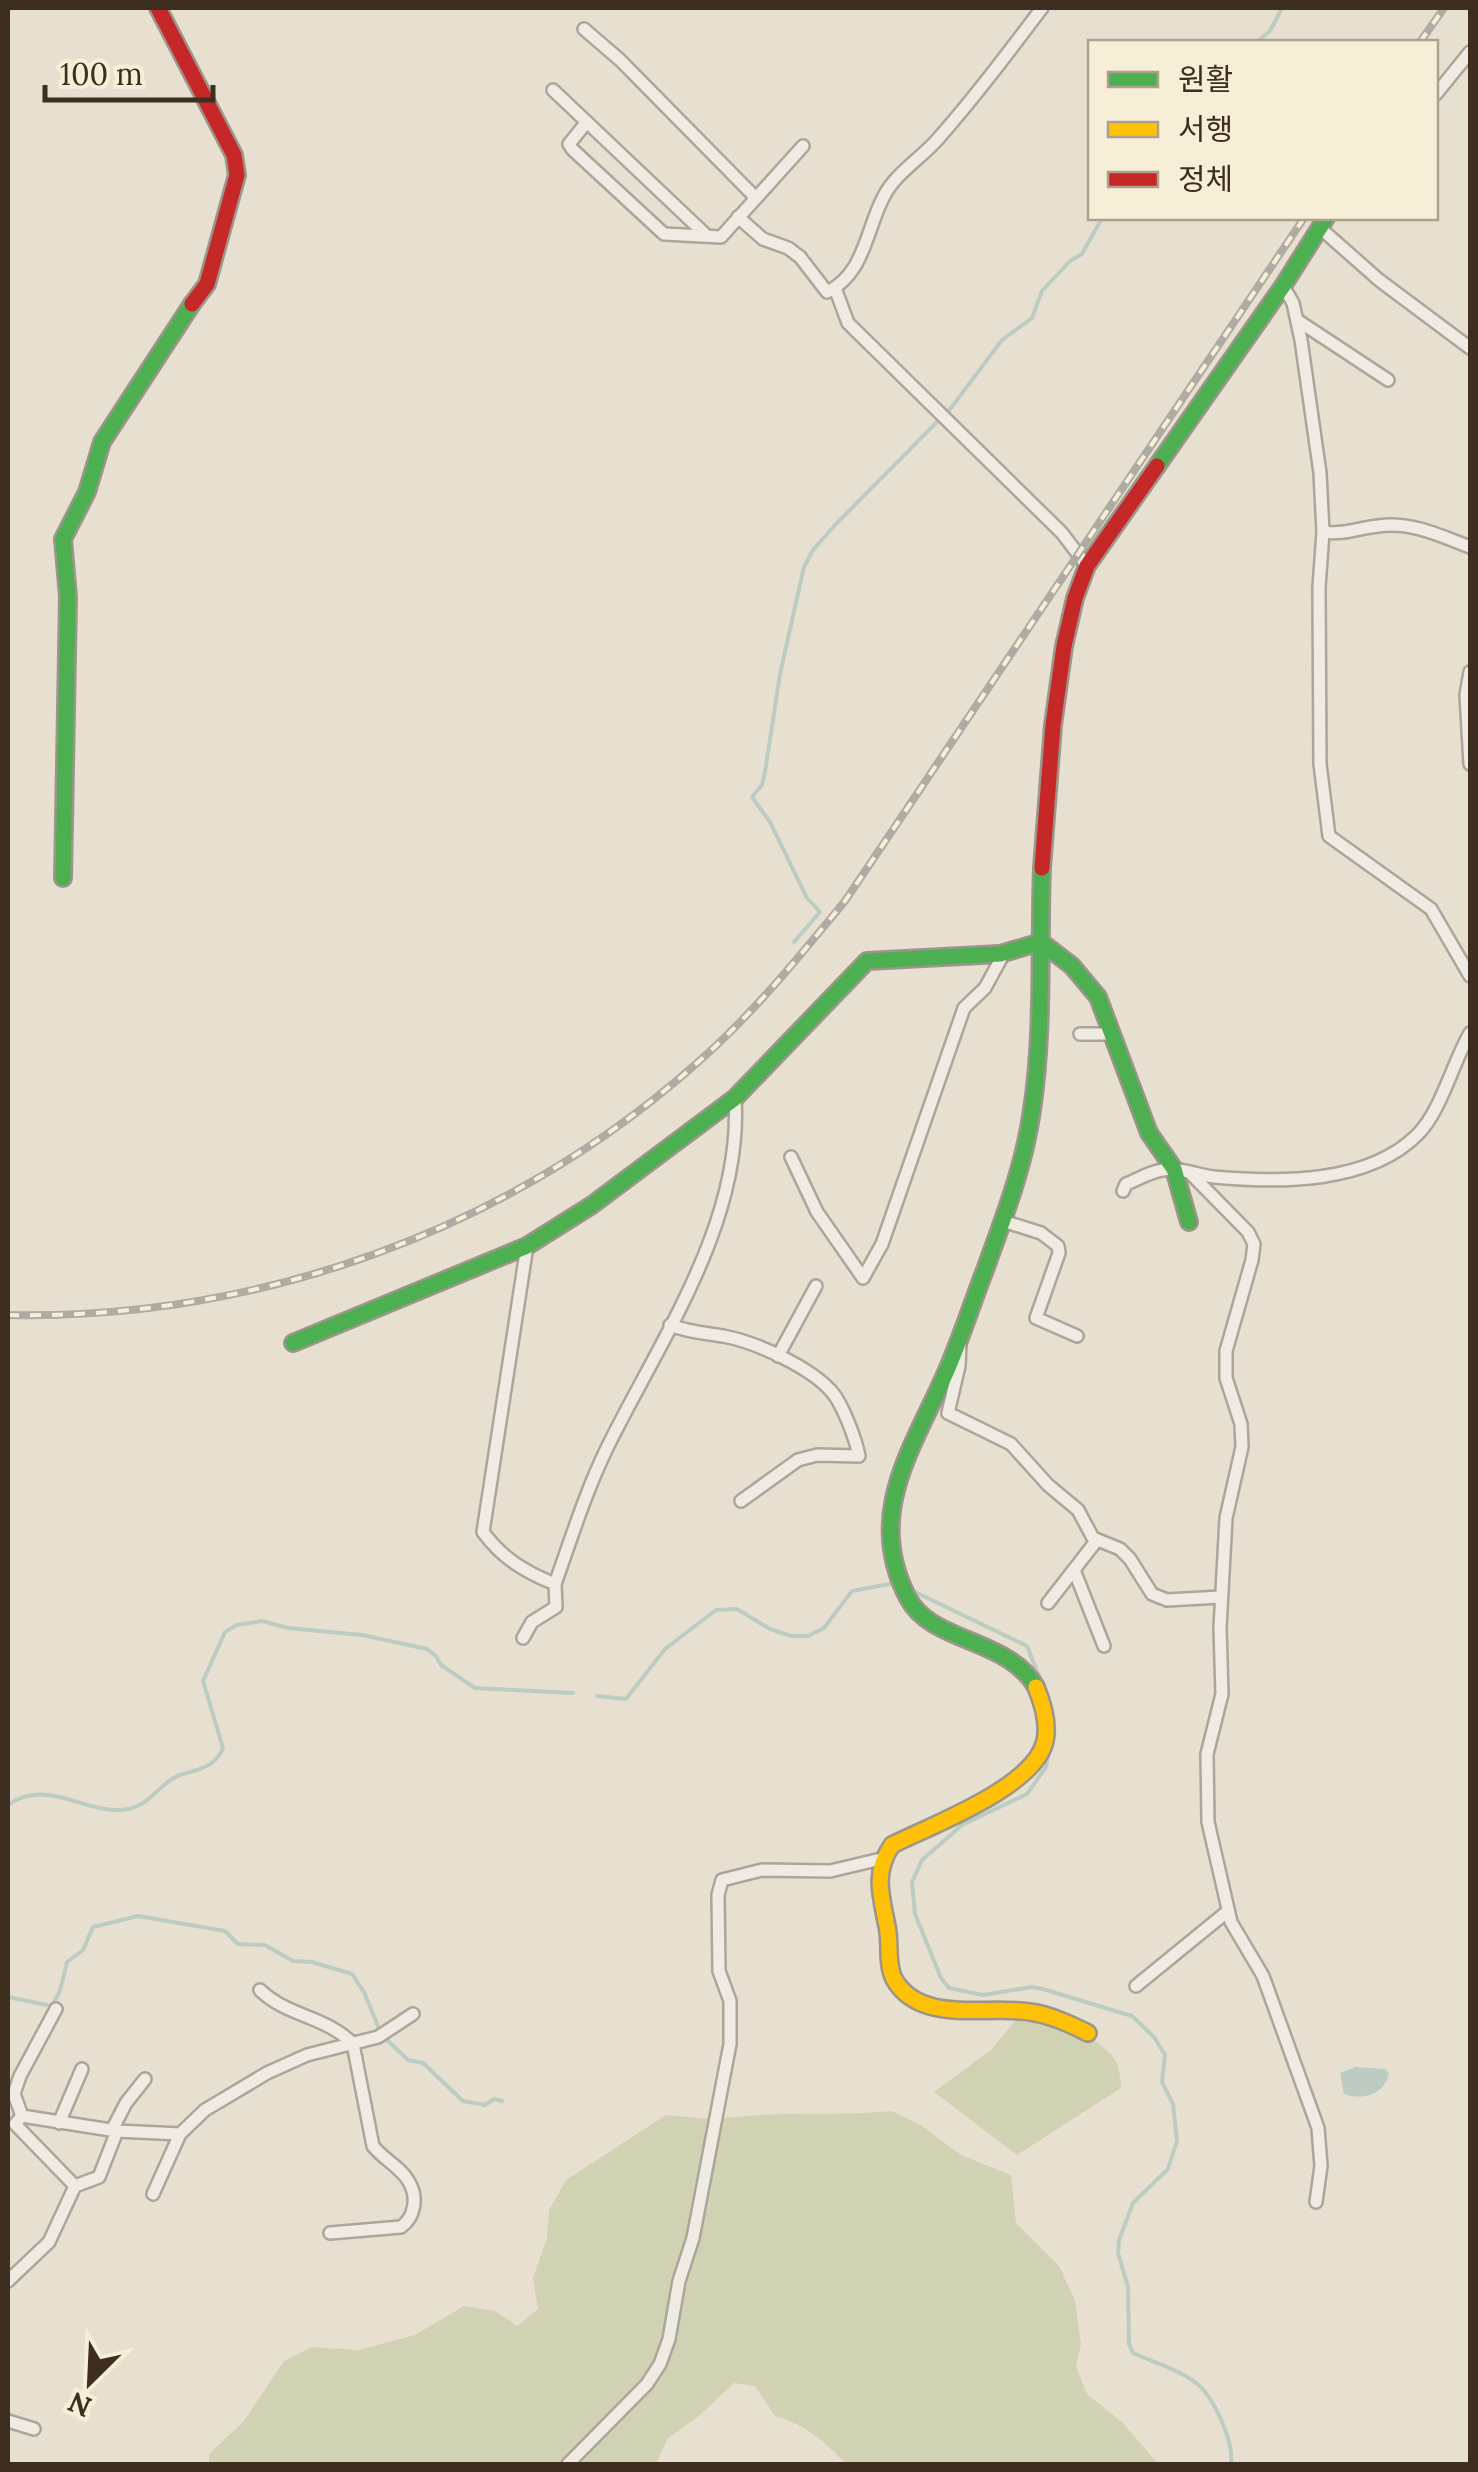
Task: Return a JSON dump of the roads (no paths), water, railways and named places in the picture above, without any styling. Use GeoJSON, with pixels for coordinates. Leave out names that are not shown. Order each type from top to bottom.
{"type":"FeatureCollection","features":[{"type":"Feature","properties":{"kind":"street"},"geometry":{"type":"LineString","coordinates":[[63,878],[68,597],[64,539],[87,492],[102,442],[207,284],[237,175],[234,155],[158,8]]}},
{"type":"Feature","properties":{"kind":"street"},"geometry":{"type":"LineString","coordinates":[[738,217],[763,239],[800,257],[827,292],[835,288],[856,265],[888,189],[956,118],[1042,8]]}},
{"type":"Feature","properties":{"kind":"street"},"geometry":{"type":"LineString","coordinates":[[584,29],[620,60],[755,197]]}},
{"type":"Feature","properties":{"kind":"street"},"geometry":{"type":"LineString","coordinates":[[1438,92],[1470,52]]}},
{"type":"Feature","properties":{"kind":"street"},"geometry":{"type":"LineString","coordinates":[[553,90],[706,235]]}},
{"type":"Feature","properties":{"kind":"street"},"geometry":{"type":"LineString","coordinates":[[586,123],[571,140],[572,149],[664,234],[721,238],[804,146]]}},
{"type":"Feature","properties":{"kind":"street"},"geometry":{"type":"LineString","coordinates":[[1088,2034],[1048,2016],[936,2006],[903,1990],[890,1963],[877,1871],[881,1858],[892,1845],[992,1794],[1036,1762],[1044,1746],[1045,1714],[1040,1694],[1028,1674],[997,1649],[961,1636],[920,1613],[907,1600],[889,1526],[892,1496],[1003,1221],[1020,1174],[1032,1122],[1052,731],[1073,598],[1087,566],[1277,295],[1323,222],[1379,280],[1470,348]]}},
{"type":"Feature","properties":{"kind":"street"},"geometry":{"type":"LineString","coordinates":[[835,288],[848,322],[1062,533],[1087,566]]}},
{"type":"Feature","properties":{"kind":"street"},"geometry":{"type":"LineString","coordinates":[[1277,295],[1293,302],[1314,421],[1324,532],[1319,587],[1320,764],[1330,836],[1431,910],[1470,976]]}},
{"type":"Feature","properties":{"kind":"street"},"geometry":{"type":"LineString","coordinates":[[1297,320],[1388,380]]}},
{"type":"Feature","properties":{"kind":"street"},"geometry":{"type":"LineString","coordinates":[[1324,532],[1351,534],[1378,526],[1415,526],[1470,547]]}},
{"type":"Feature","properties":{"kind":"street"},"geometry":{"type":"LineString","coordinates":[[1470,672],[1466,695],[1470,764]]}},
{"type":"Feature","properties":{"kind":"street"},"geometry":{"type":"LineString","coordinates":[[292,1343],[527,1246],[592,1206],[735,1098],[868,961],[899,956],[1004,953],[1041,942],[1060,954],[1087,980],[1098,997],[1149,1133],[1182,1171],[1248,1232],[1254,1244],[1226,1351],[1226,1378],[1241,1424],[1242,1447],[1226,1518],[1221,1597],[1222,1694],[1207,1754],[1208,1822],[1231,1922],[1263,1976],[1318,2128],[1321,2166],[1316,2202]]}},
{"type":"Feature","properties":{"kind":"street"},"geometry":{"type":"LineString","coordinates":[[791,1158],[817,1212],[863,1278],[882,1244],[964,1008],[985,988],[1004,953]]}},
{"type":"Feature","properties":{"kind":"street"},"geometry":{"type":"LineString","coordinates":[[1124,1191],[1126,1184],[1158,1170],[1215,1177],[1289,1178],[1339,1172],[1381,1160],[1424,1126],[1470,1033]]}},
{"type":"Feature","properties":{"kind":"street"},"geometry":{"type":"LineString","coordinates":[[1080,1034],[1111,1034]]}},
{"type":"Feature","properties":{"kind":"street"},"geometry":{"type":"LineString","coordinates":[[523,1638],[532,1622],[556,1607],[555,1584],[604,1453],[702,1257],[732,1159],[737,1128],[735,1098]]}},
{"type":"Feature","properties":{"kind":"street"},"geometry":{"type":"LineString","coordinates":[[1182,1171],[1189,1222]]}},
{"type":"Feature","properties":{"kind":"street"},"geometry":{"type":"LineString","coordinates":[[1003,1221],[1054,1239],[1059,1253],[1036,1318],[1077,1336]]}},
{"type":"Feature","properties":{"kind":"street"},"geometry":{"type":"LineString","coordinates":[[527,1246],[482,1532],[498,1553],[555,1584]]}},
{"type":"Feature","properties":{"kind":"street"},"geometry":{"type":"LineString","coordinates":[[778,1356],[816,1286]]}},
{"type":"Feature","properties":{"kind":"street"},"geometry":{"type":"LineString","coordinates":[[670,1325],[741,1341],[778,1356],[814,1376],[834,1393],[845,1415],[859,1456],[817,1455],[798,1460],[742,1502]]}},
{"type":"Feature","properties":{"kind":"street"},"geometry":{"type":"LineString","coordinates":[[960,1335],[959,1366],[948,1413],[1011,1444],[1048,1485],[1078,1510],[1092,1538],[1120,1550],[1152,1594],[1167,1600],[1221,1597]]}},
{"type":"Feature","properties":{"kind":"street"},"geometry":{"type":"LineString","coordinates":[[1048,1602],[1097,1540]]}},
{"type":"Feature","properties":{"kind":"street"},"geometry":{"type":"LineString","coordinates":[[1074,1570],[1104,1646]]}},
{"type":"Feature","properties":{"kind":"street"},"geometry":{"type":"LineString","coordinates":[[568,2464],[647,2384],[669,2339],[679,2281],[694,2238],[730,2044],[730,2001],[718,1971],[718,1895],[722,1880],[762,1870],[830,1871],[881,1858]]}},
{"type":"Feature","properties":{"kind":"street"},"geometry":{"type":"LineString","coordinates":[[1136,1986],[1228,1911]]}},
{"type":"Feature","properties":{"kind":"street"},"geometry":{"type":"LineString","coordinates":[[260,1990],[286,2008],[343,2033],[352,2044],[373,2146],[408,2180],[414,2209],[409,2222],[401,2228],[330,2233]]}},
{"type":"Feature","properties":{"kind":"street"},"geometry":{"type":"LineString","coordinates":[[22,2116],[14,2094],[56,2009]]}},
{"type":"Feature","properties":{"kind":"street"},"geometry":{"type":"LineString","coordinates":[[153,2194],[180,2134],[205,2110],[250,2082],[306,2055],[378,2037],[414,2014]]}},
{"type":"Feature","properties":{"kind":"street"},"geometry":{"type":"LineString","coordinates":[[59,2123],[82,2069]]}},
{"type":"Feature","properties":{"kind":"street"},"geometry":{"type":"LineString","coordinates":[[8,2280],[49,2242],[75,2186],[99,2177],[126,2103],[145,2079]]}},
{"type":"Feature","properties":{"kind":"street"},"geometry":{"type":"LineString","coordinates":[[22,2116],[114,2131],[180,2134]]}},
{"type":"Feature","properties":{"kind":"street"},"geometry":{"type":"LineString","coordinates":[[22,2116],[15,2124],[75,2186]]}},
{"type":"Feature","properties":{"kind":"street"},"geometry":{"type":"LineString","coordinates":[[8,2421],[34,2430]]}},
{"type":"Feature","properties":{"kind":"waterway"},"geometry":{"type":"LineString","coordinates":[[1259,40],[1270,31],[1282,8]]}},
{"type":"Feature","properties":{"kind":"waterway"},"geometry":{"type":"LineString","coordinates":[[948,412],[1002,340],[1032,318],[1042,291],[1070,261],[1082,254],[1101,220]]}},
{"type":"Feature","properties":{"kind":"waterway"},"geometry":{"type":"LineString","coordinates":[[794,942],[820,912],[807,898],[770,822],[752,797],[762,785],[765,772],[780,674],[804,567],[835,525],[940,419]]}},
{"type":"Feature","properties":{"kind":"waterway"},"geometry":{"type":"LineString","coordinates":[[597,1696],[626,1699],[665,1649],[716,1610],[737,1609],[770,1629],[791,1636],[808,1636],[824,1628],[852,1591],[895,1583]]}},
{"type":"Feature","properties":{"kind":"waterway"},"geometry":{"type":"LineString","coordinates":[[911,1590],[1027,1646],[1046,1694]]}},
{"type":"Feature","properties":{"kind":"waterway"},"geometry":{"type":"LineString","coordinates":[[8,1805],[38,1795],[98,1808],[128,1809],[143,1803],[173,1778],[211,1764],[223,1748],[203,1681],[225,1632],[237,1625],[262,1621],[288,1628],[362,1635],[427,1649],[441,1665],[475,1688],[573,1693]]}},
{"type":"Feature","properties":{"kind":"waterway"},"geometry":{"type":"LineString","coordinates":[[1052,1737],[1046,1767],[1027,1794],[962,1825],[922,1860],[912,1882],[915,1914],[941,1978],[949,1988],[983,1995],[1032,1987],[1132,2016],[1154,2037],[1165,2055],[1162,2082],[1173,2104],[1177,2141],[1168,2169],[1133,2203],[1119,2240],[1118,2253],[1128,2287],[1129,2344],[1133,2353],[1200,2386],[1220,2418],[1231,2464]]}},
{"type":"Feature","properties":{"kind":"waterway"},"geometry":{"type":"LineString","coordinates":[[8,1997],[52,2006],[67,1962],[83,1950],[93,1927],[138,1916],[225,1931],[238,1944],[265,1945],[293,1961],[312,1962],[352,1974],[380,2031]]}},
{"type":"Feature","properties":{"kind":"waterway"},"geometry":{"type":"LineString","coordinates":[[386,2039],[408,2060],[423,2063],[463,2101],[485,2105],[494,2099],[502,2101]]}},
{"type":"Feature","properties":{"kind":"railway"},"geometry":{"type":"LineString","coordinates":[[1421,40],[1444,8]]}},
{"type":"Feature","properties":{"kind":"railway"},"geometry":{"type":"LineString","coordinates":[[8,1315],[102,1312],[195,1301],[287,1281],[376,1254],[463,1217],[545,1174],[624,1122],[697,1063],[756,1005],[845,901],[1303,220]]}}]}
